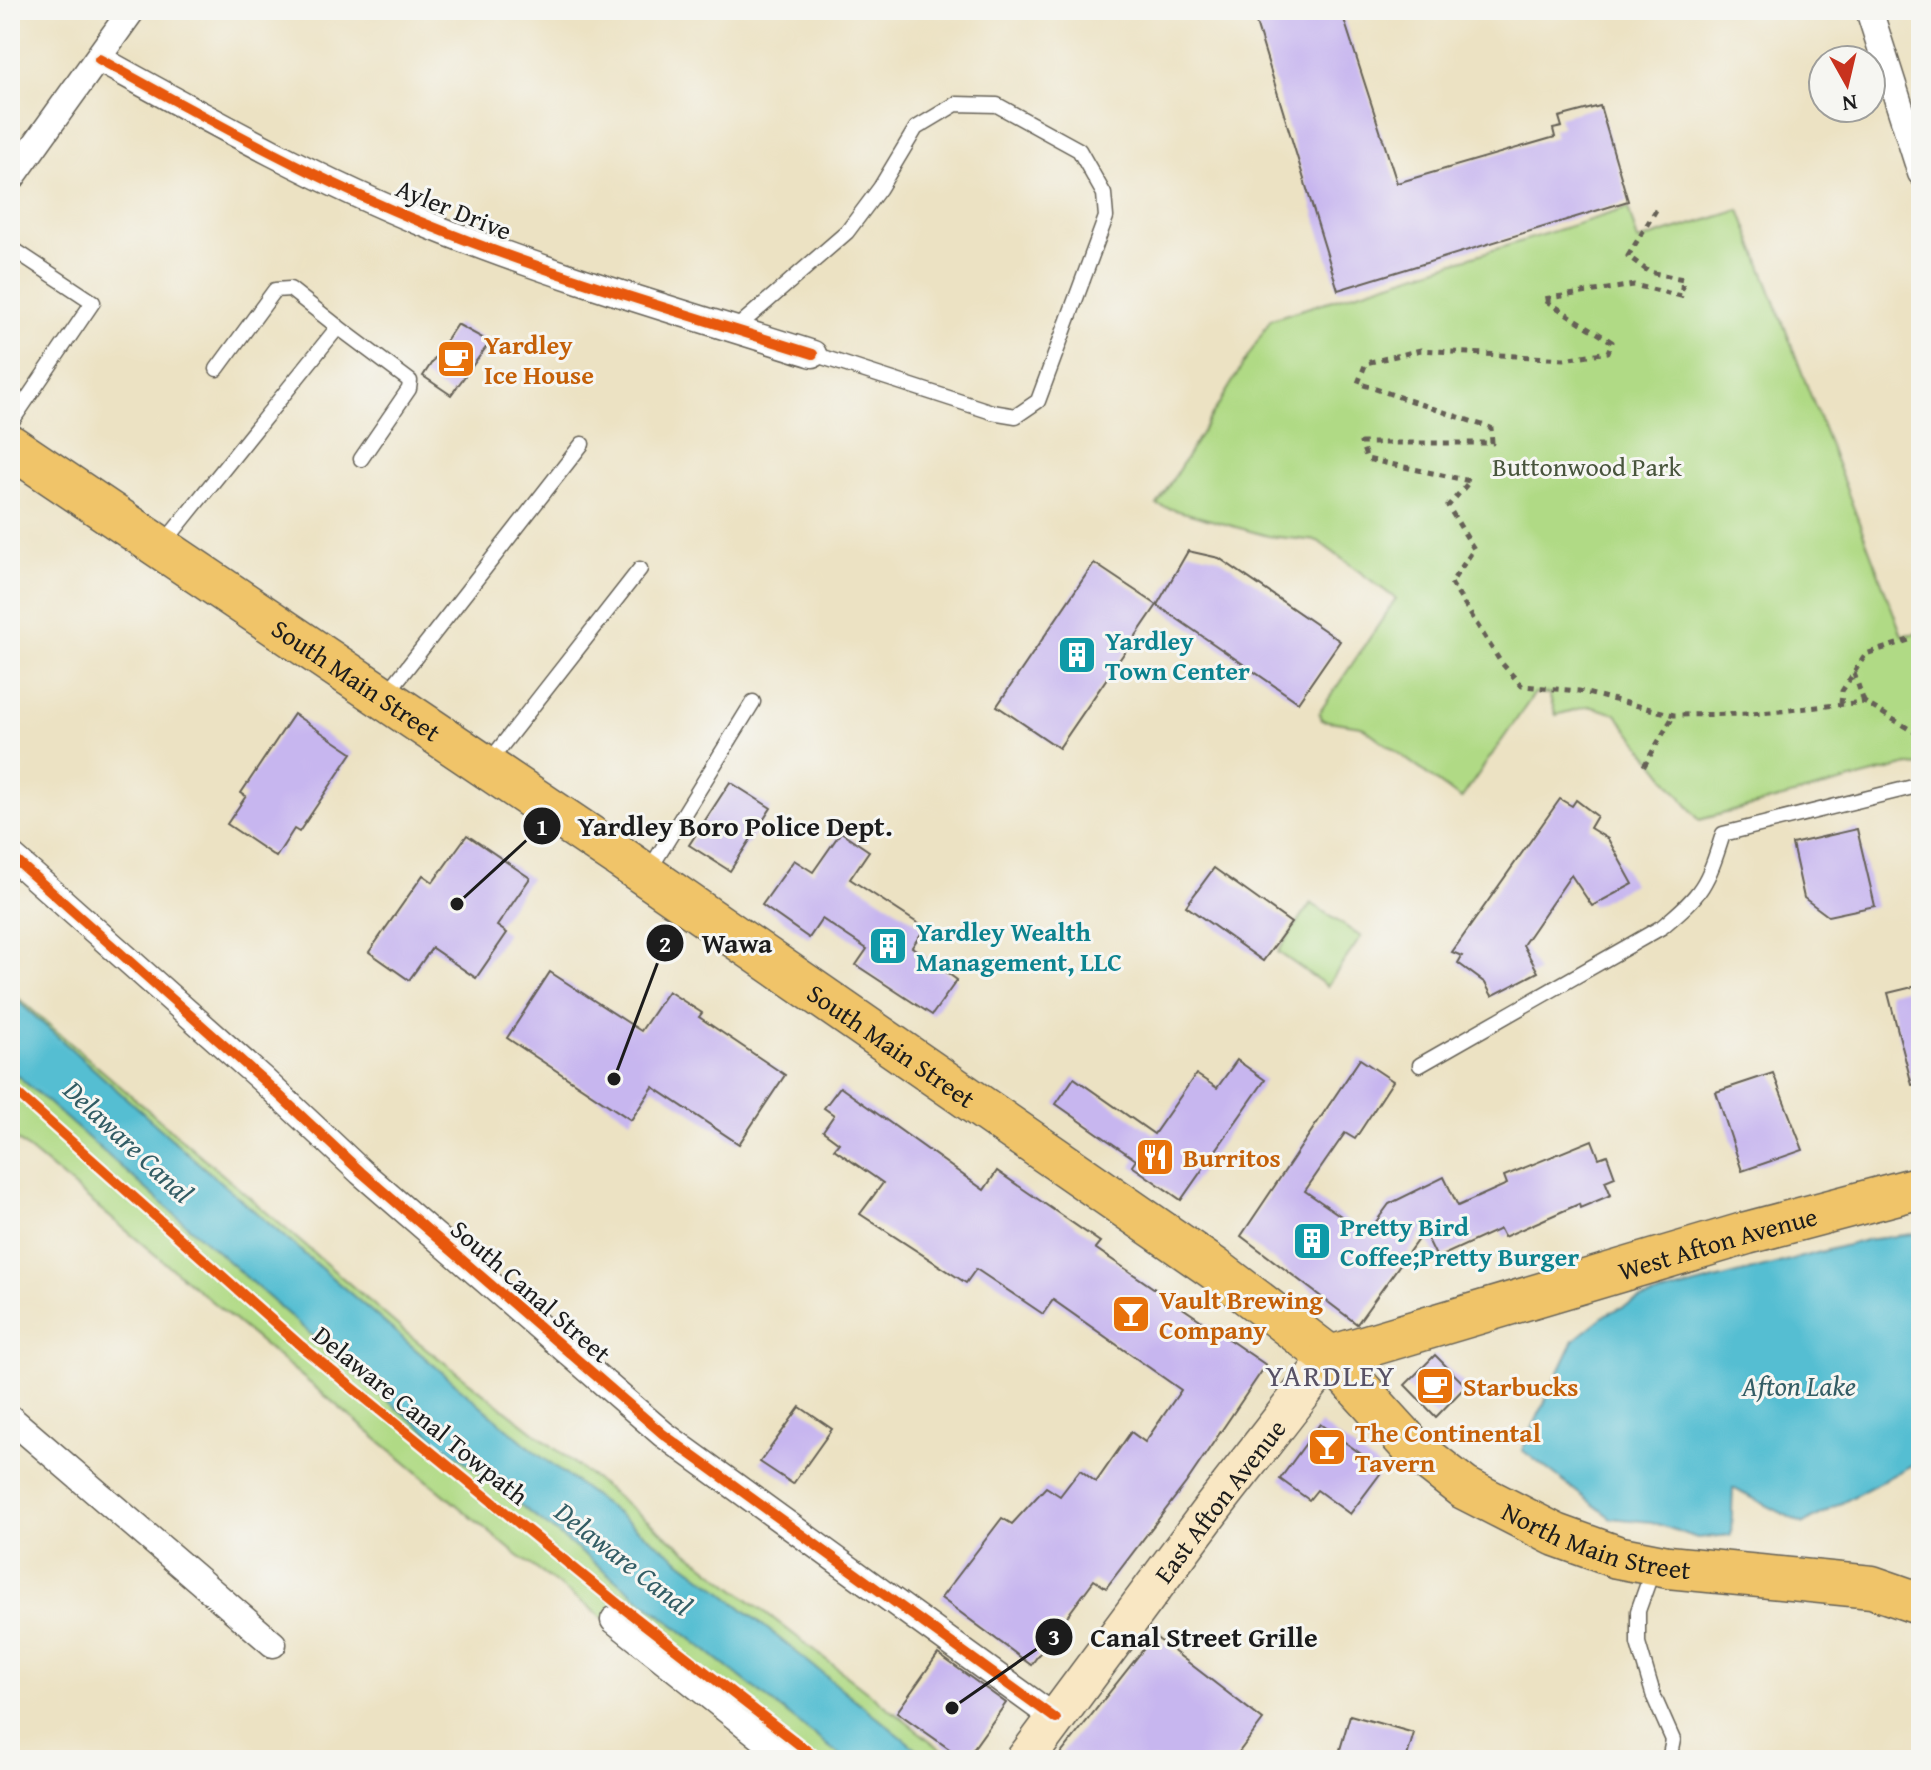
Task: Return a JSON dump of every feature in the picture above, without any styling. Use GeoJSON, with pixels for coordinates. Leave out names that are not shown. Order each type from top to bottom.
{"type":"FeatureCollection","features":[{"type":"Feature","properties":{"kind":"main road","name":"South Main Street"},"geometry":{"type":"LineString","coordinates":[[10,446],[385,696],[646,876],[1215,1269],[1330,1357]]}},
{"type":"Feature","properties":{"kind":"main road","name":"West Afton Avenue"},"geometry":{"type":"LineString","coordinates":[[1330,1357],[1733,1237],[1921,1187]]}},
{"type":"Feature","properties":{"kind":"main road","name":"East Afton Avenue"},"geometry":{"type":"LineString","coordinates":[[1025,1760],[1211,1510],[1330,1357]]}},
{"type":"Feature","properties":{"kind":"main road","name":"North Main Street"},"geometry":{"type":"LineString","coordinates":[[1330,1357],[1413,1448],[1464,1488],[1556,1535],[1617,1557],[1655,1565],[1872,1587],[1921,1604]]}},
{"type":"Feature","properties":{"kind":"street"},"geometry":{"type":"LineString","coordinates":[[10,180],[132,10]]}},
{"type":"Feature","properties":{"kind":"street"},"geometry":{"type":"LineString","coordinates":[[1869,10],[1921,173]]}},
{"type":"Feature","properties":{"kind":"street","name":"Ayler Drive"},"geometry":{"type":"LineString","coordinates":[[99,59],[214,122],[427,225],[533,264],[813,354]]}},
{"type":"Feature","properties":{"kind":"street","name":"South Canal Street"},"geometry":{"type":"LineString","coordinates":[[10,855],[263,1080],[361,1172],[663,1434],[1056,1719]]}},
{"type":"Feature","properties":{"kind":"street"},"geometry":{"type":"LineString","coordinates":[[10,1418],[273,1644]]}},
{"type":"Feature","properties":{"kind":"street"},"geometry":{"type":"LineString","coordinates":[[614,1620],[790,1760]]}},
{"type":"Feature","properties":{"kind":"lane"},"geometry":{"type":"LineString","coordinates":[[735,329],[847,232],[880,188],[916,128],[956,104],[997,105],[1079,150],[1104,194],[1106,217],[1038,401],[1016,416],[992,412],[813,354]]}},
{"type":"Feature","properties":{"kind":"lane"},"geometry":{"type":"LineString","coordinates":[[10,247],[93,302],[10,424]]}},
{"type":"Feature","properties":{"kind":"lane"},"geometry":{"type":"LineString","coordinates":[[217,369],[275,290],[290,289],[410,381],[409,389],[361,459]]}},
{"type":"Feature","properties":{"kind":"lane"},"geometry":{"type":"LineString","coordinates":[[161,547],[338,327]]}},
{"type":"Feature","properties":{"kind":"lane"},"geometry":{"type":"LineString","coordinates":[[385,696],[582,444]]}},
{"type":"Feature","properties":{"kind":"lane"},"geometry":{"type":"LineString","coordinates":[[486,766],[640,569]]}},
{"type":"Feature","properties":{"kind":"lane"},"geometry":{"type":"LineString","coordinates":[[646,876],[753,702]]}},
{"type":"Feature","properties":{"kind":"lane"},"geometry":{"type":"LineString","coordinates":[[1420,1065],[1662,927],[1698,897],[1709,879],[1723,834],[1921,785]]}},
{"type":"Feature","properties":{"kind":"lane"},"geometry":{"type":"LineString","coordinates":[[1655,1565],[1638,1611],[1638,1643],[1654,1697],[1673,1740],[1669,1760]]}},
{"type":"Feature","properties":{"kind":"path"},"geometry":{"type":"LineString","coordinates":[[1656,210],[1628,256],[1649,272],[1683,279],[1681,296],[1634,285],[1543,299],[1612,342],[1608,352],[1564,359],[1421,350],[1366,363],[1358,383],[1491,428],[1492,443],[1361,443],[1367,459],[1470,481],[1448,506],[1474,549],[1451,583],[1500,661],[1522,686],[1579,691],[1674,715],[1752,714],[1864,702],[1921,736]]}},
{"type":"Feature","properties":{"kind":"path"},"geometry":{"type":"LineString","coordinates":[[1841,704],[1842,691],[1866,654],[1921,636]]}},
{"type":"Feature","properties":{"kind":"path"},"geometry":{"type":"LineString","coordinates":[[1854,673],[1864,702]]}},
{"type":"Feature","properties":{"kind":"path"},"geometry":{"type":"LineString","coordinates":[[1644,766],[1674,715]]}},
{"type":"Feature","properties":{"kind":"green space","name":"Buttonwood Park"},"geometry":{"type":"Polygon","coordinates":[[[1628,208],[1638,241],[1740,210],[1902,635],[1921,633],[1921,766],[1908,765],[1699,820],[1616,714],[1589,706],[1556,715],[1549,694],[1535,693],[1461,799],[1361,726],[1322,720],[1319,713],[1396,599],[1318,541],[1268,536],[1157,505],[1271,319],[1628,208]]]}},
{"type":"Feature","properties":{"kind":"green space"},"geometry":{"type":"Polygon","coordinates":[[[1311,903],[1361,937],[1327,986],[1278,952],[1311,903]]]}},
{"type":"Feature","properties":{"kind":"green space"},"geometry":{"type":"Polygon","coordinates":[[[10,991],[404,1331],[955,1760],[799,1760],[517,1555],[10,1134],[10,991]]]}},
{"type":"Feature","properties":{"kind":"water","name":"Delaware Canal"},"geometry":{"type":"Polygon","coordinates":[[[10,994],[203,1167],[535,1452],[718,1589],[930,1760],[846,1760],[375,1391],[10,1069],[10,994]]]}},
{"type":"Feature","properties":{"kind":"water","name":"Afton Lake"},"geometry":{"type":"Polygon","coordinates":[[[1921,1233],[1921,1460],[1803,1524],[1733,1488],[1731,1535],[1697,1538],[1652,1522],[1611,1518],[1522,1450],[1574,1340],[1606,1314],[1639,1300],[1866,1240],[1921,1233]]]}},
{"type":"Feature","properties":{"kind":"building"},"geometry":{"type":"Polygon","coordinates":[[[1252,10],[1341,10],[1397,183],[1555,137],[1553,129],[1562,127],[1559,117],[1600,106],[1628,201],[1338,290],[1252,10]]]}},
{"type":"Feature","properties":{"kind":"building","name":"Yardley Ice House"},"geometry":{"type":"Polygon","coordinates":[[[457,324],[490,342],[451,395],[423,376],[457,324]]]}},
{"type":"Feature","properties":{"kind":"building","name":"Yardley Town Center"},"geometry":{"type":"Polygon","coordinates":[[[1188,551],[1219,558],[1340,641],[1298,702],[1157,605],[1188,551]]]}},
{"type":"Feature","properties":{"kind":"building","name":"Yardley Town Center"},"geometry":{"type":"Polygon","coordinates":[[[1094,563],[1157,605],[1059,748],[997,706],[1094,563]]]}},
{"type":"Feature","properties":{"kind":"building"},"geometry":{"type":"Polygon","coordinates":[[[294,714],[352,753],[299,832],[294,829],[276,857],[227,824],[246,796],[241,793],[294,714]]]}},
{"type":"Feature","properties":{"kind":"building"},"geometry":{"type":"Polygon","coordinates":[[[730,782],[771,808],[730,871],[689,845],[730,782]]]}},
{"type":"Feature","properties":{"kind":"building"},"geometry":{"type":"Polygon","coordinates":[[[1560,799],[1572,806],[1576,800],[1597,816],[1590,828],[1608,839],[1633,884],[1592,906],[1571,875],[1523,945],[1538,972],[1492,996],[1485,983],[1458,963],[1462,956],[1452,952],[1560,799]]]}},
{"type":"Feature","properties":{"kind":"building"},"geometry":{"type":"Polygon","coordinates":[[[1857,829],[1875,906],[1828,916],[1804,898],[1792,844],[1857,829]]]}},
{"type":"Feature","properties":{"kind":"building"},"geometry":{"type":"Polygon","coordinates":[[[841,832],[869,851],[850,879],[925,928],[912,947],[957,980],[932,1015],[856,965],[867,949],[822,919],[809,938],[762,905],[794,860],[813,872],[841,832]]]}},
{"type":"Feature","properties":{"kind":"building"},"geometry":{"type":"Polygon","coordinates":[[[467,835],[530,878],[497,926],[507,933],[476,978],[432,948],[409,980],[369,952],[423,875],[433,882],[467,835]]]}},
{"type":"Feature","properties":{"kind":"building"},"geometry":{"type":"Polygon","coordinates":[[[1214,868],[1291,923],[1263,961],[1186,906],[1214,868]]]}},
{"type":"Feature","properties":{"kind":"building"},"geometry":{"type":"Polygon","coordinates":[[[550,972],[641,1031],[668,991],[702,1013],[699,1017],[785,1075],[739,1144],[653,1087],[631,1120],[507,1038],[550,972]]]}},
{"type":"Feature","properties":{"kind":"building"},"geometry":{"type":"Polygon","coordinates":[[[1921,985],[1921,1084],[1912,1085],[1888,993],[1921,985]]]}},
{"type":"Feature","properties":{"kind":"building"},"geometry":{"type":"Polygon","coordinates":[[[1360,1059],[1393,1081],[1355,1139],[1345,1133],[1305,1191],[1367,1234],[1389,1204],[1444,1177],[1458,1206],[1507,1184],[1504,1176],[1592,1140],[1599,1158],[1607,1155],[1615,1177],[1605,1181],[1611,1195],[1580,1208],[1579,1204],[1504,1237],[1500,1229],[1437,1258],[1424,1231],[1357,1324],[1241,1236],[1360,1059]]]}},
{"type":"Feature","properties":{"kind":"building"},"geometry":{"type":"Polygon","coordinates":[[[1237,1060],[1265,1080],[1181,1200],[1132,1166],[1136,1160],[1056,1104],[1074,1078],[1154,1134],[1196,1074],[1217,1088],[1237,1060]]]}},
{"type":"Feature","properties":{"kind":"building"},"geometry":{"type":"Polygon","coordinates":[[[1773,1073],[1803,1150],[1742,1171],[1716,1092],[1773,1073]]]}},
{"type":"Feature","properties":{"kind":"building"},"geometry":{"type":"Polygon","coordinates":[[[840,1087],[984,1190],[997,1171],[1100,1242],[1095,1248],[1266,1365],[1186,1483],[1106,1588],[1094,1580],[1031,1665],[941,1598],[1002,1518],[1012,1524],[1046,1487],[1060,1496],[1080,1470],[1096,1482],[1131,1432],[1145,1442],[1181,1390],[1053,1300],[1043,1314],[976,1269],[966,1283],[860,1214],[883,1183],[834,1149],[839,1143],[823,1131],[834,1115],[824,1108],[840,1087]]]}},
{"type":"Feature","properties":{"kind":"building","name":"Starbucks"},"geometry":{"type":"Polygon","coordinates":[[[1435,1355],[1466,1386],[1436,1417],[1405,1385],[1435,1355]]]}},
{"type":"Feature","properties":{"kind":"building"},"geometry":{"type":"Polygon","coordinates":[[[800,1407],[832,1429],[793,1484],[760,1462],[800,1407]]]}},
{"type":"Feature","properties":{"kind":"building","name":"The Continental Tavern"},"geometry":{"type":"Polygon","coordinates":[[[1320,1424],[1383,1470],[1350,1514],[1317,1490],[1309,1500],[1280,1479],[1320,1424]]]}},
{"type":"Feature","properties":{"kind":"building"},"geometry":{"type":"Polygon","coordinates":[[[1154,1636],[1263,1720],[1233,1760],[1056,1760],[1154,1636]]]}},
{"type":"Feature","properties":{"kind":"building"},"geometry":{"type":"Polygon","coordinates":[[[938,1654],[1006,1703],[965,1760],[897,1712],[938,1654]]]}},
{"type":"Feature","properties":{"kind":"building"},"geometry":{"type":"Polygon","coordinates":[[[1350,1715],[1414,1733],[1406,1760],[1337,1760],[1350,1715]]]}},
{"type":"Feature","properties":{"kind":"cycle path"},"geometry":{"type":"LineString","coordinates":[[99,59],[302,168],[428,225],[571,277],[813,354]]}},
{"type":"Feature","properties":{"kind":"cycle path"},"geometry":{"type":"LineString","coordinates":[[10,855],[263,1080],[361,1172],[663,1434],[1056,1719]]}},
{"type":"Feature","properties":{"kind":"cycle path","name":"Delaware Canal Towpath"},"geometry":{"type":"LineString","coordinates":[[10,1087],[301,1346],[618,1604],[819,1760]]}},
{"type":"Feature","properties":{"kind":"place","name":"Yardley Ice House"},"geometry":{"type":"Point","coordinates":[456,359]}},
{"type":"Feature","properties":{"kind":"place","name":"Yardley Town Center"},"geometry":{"type":"Point","coordinates":[1077,655]}},
{"type":"Feature","properties":{"kind":"place","name":"Yardley Boro Police Dept."},"geometry":{"type":"Point","coordinates":[457,904]}},
{"type":"Feature","properties":{"kind":"place","name":"Yardley Wealth Management, LLC"},"geometry":{"type":"Point","coordinates":[888,946]}},
{"type":"Feature","properties":{"kind":"place","name":"Wawa"},"geometry":{"type":"Point","coordinates":[614,1079]}},
{"type":"Feature","properties":{"kind":"place","name":"Burritos"},"geometry":{"type":"Point","coordinates":[1155,1157]}},
{"type":"Feature","properties":{"kind":"place","name":"Pretty Bird Coffee;Pretty Burger"},"geometry":{"type":"Point","coordinates":[1312,1241]}},
{"type":"Feature","properties":{"kind":"place","name":"Vault Brewing Company"},"geometry":{"type":"Point","coordinates":[1131,1314]}},
{"type":"Feature","properties":{"kind":"place","name":"Starbucks"},"geometry":{"type":"Point","coordinates":[1435,1386]}},
{"type":"Feature","properties":{"kind":"place","name":"The Continental Tavern"},"geometry":{"type":"Point","coordinates":[1327,1447]}},
{"type":"Feature","properties":{"kind":"place","name":"Canal Street Grille"},"geometry":{"type":"Point","coordinates":[952,1708]}},
{"type":"Feature","properties":{"kind":"district","name":"YARDLEY"},"geometry":{"type":"Point","coordinates":[1331,1375]}}]}
